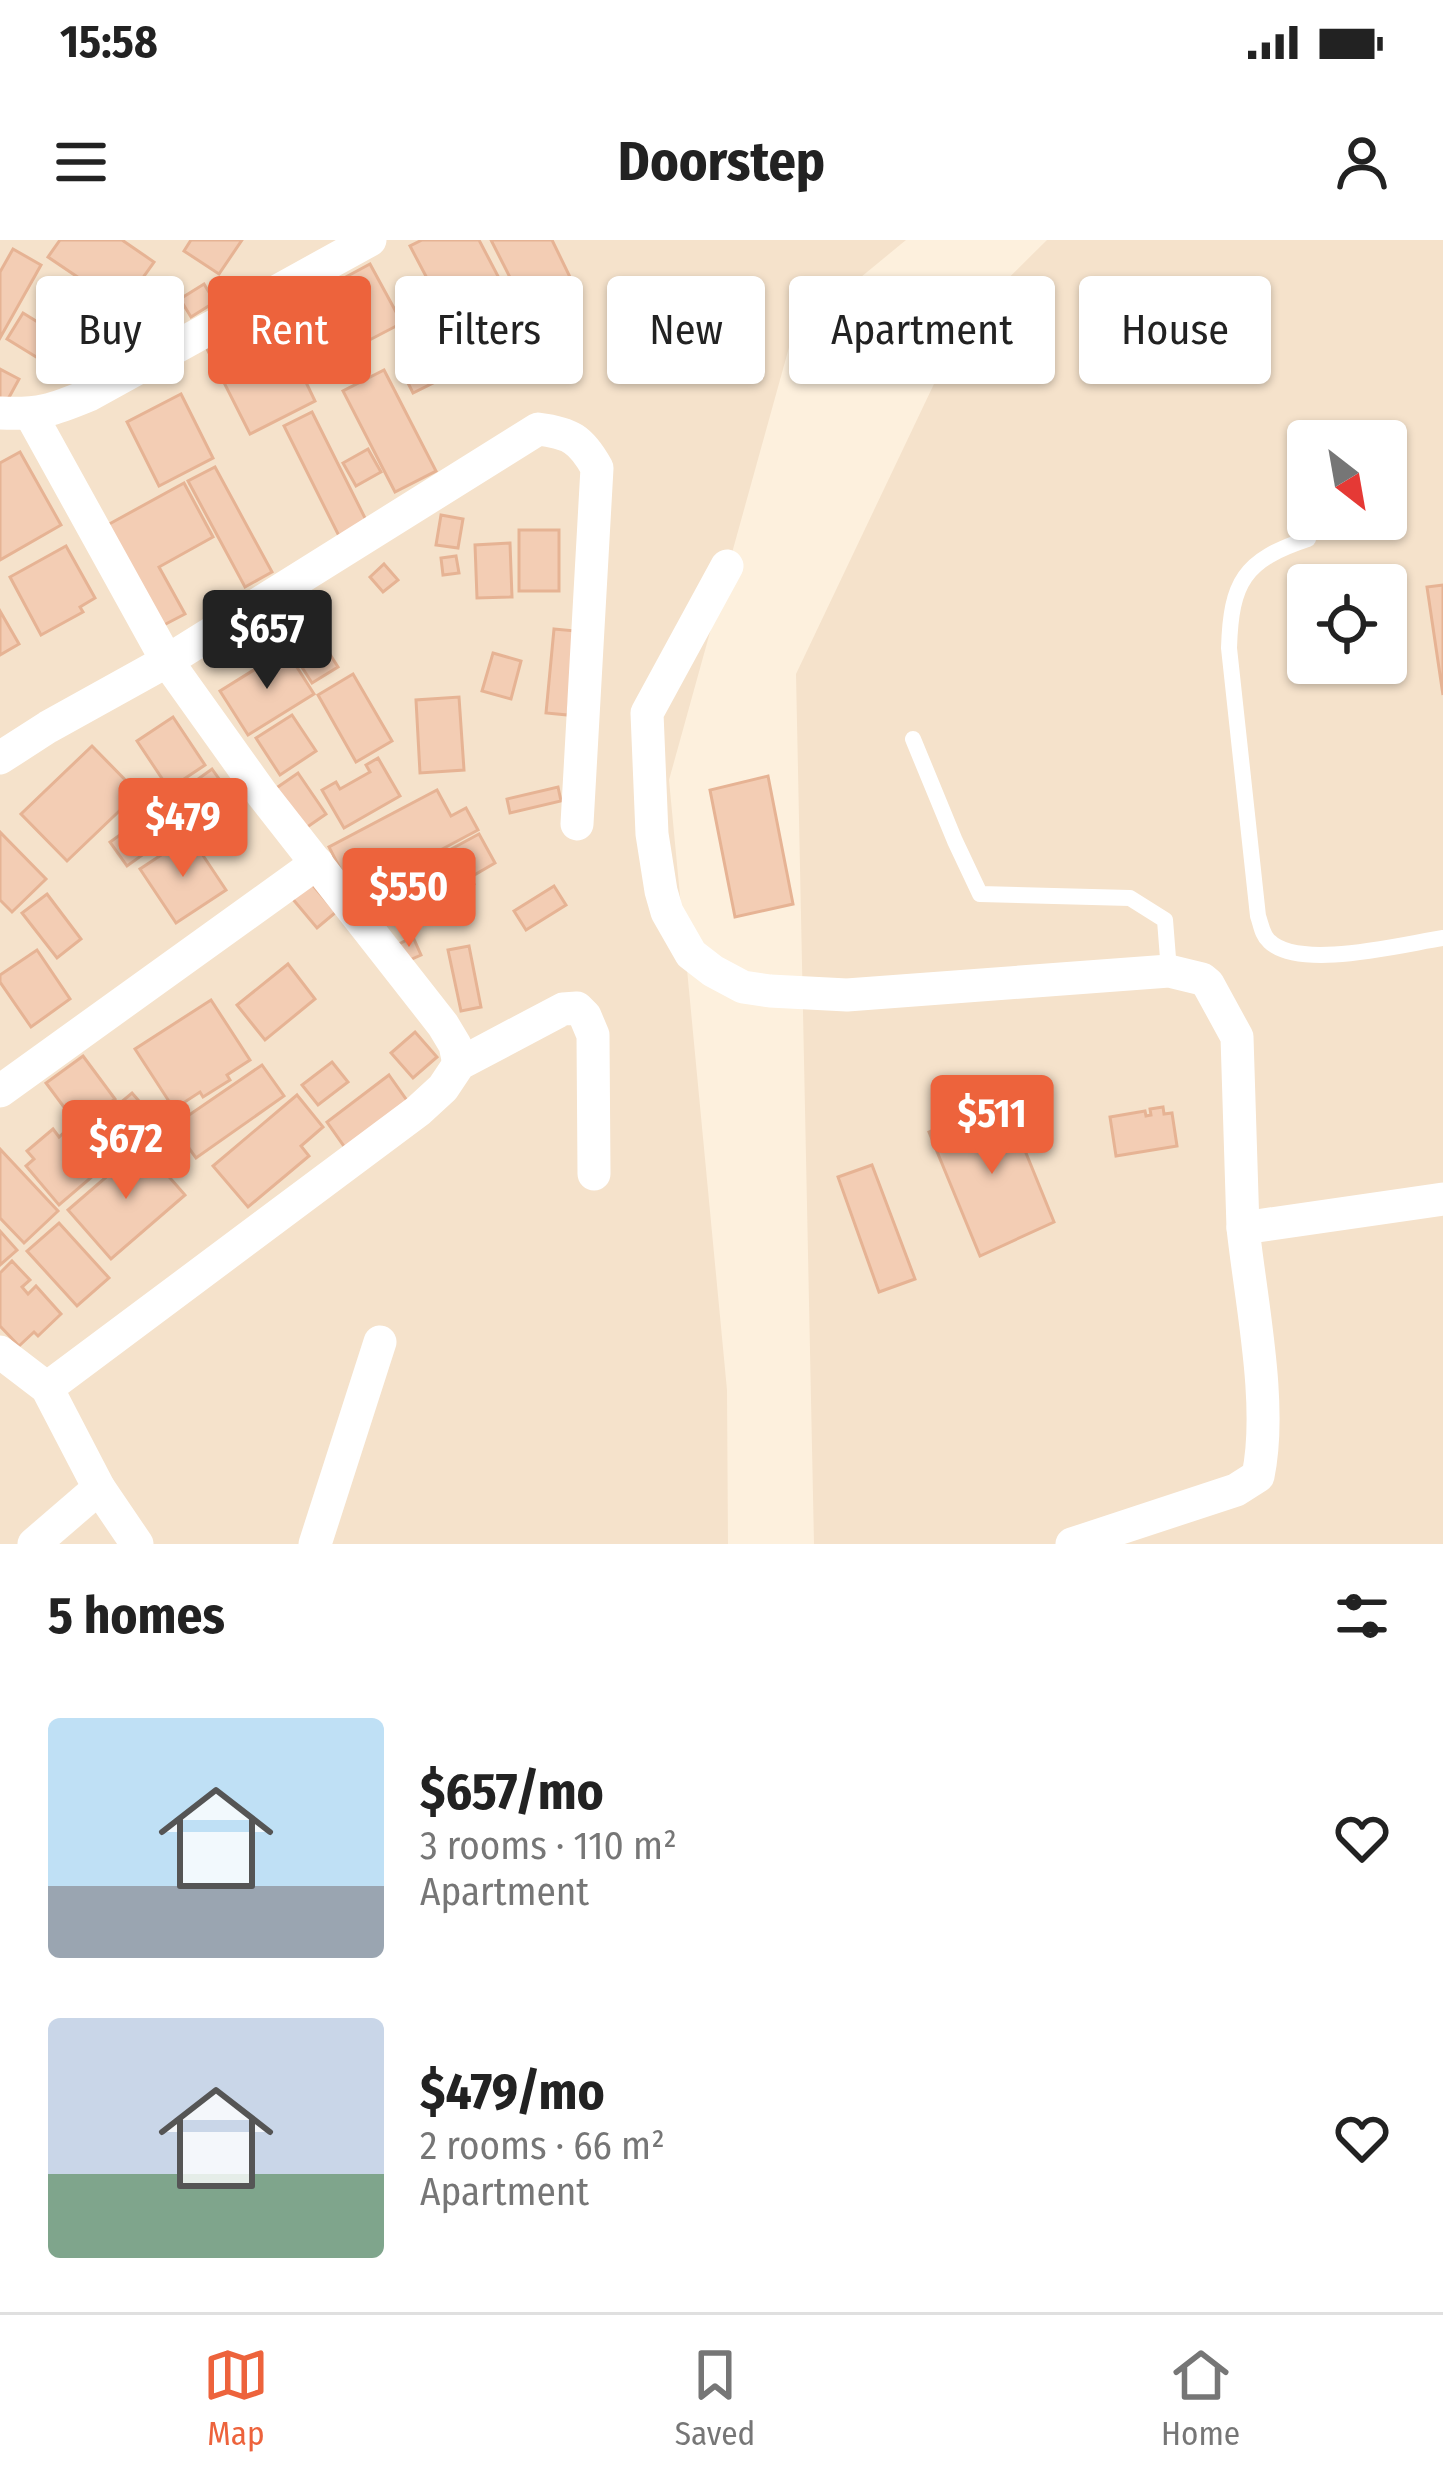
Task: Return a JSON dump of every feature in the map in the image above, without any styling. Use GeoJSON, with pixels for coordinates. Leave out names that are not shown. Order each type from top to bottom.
{"type":"FeatureCollection","features":[{"type":"Feature","properties":{"kind":"street"},"geometry":{"type":"LineString","coordinates":[[370,240],[88,395],[60,407],[15,414],[167,662],[250,778],[443,1025],[459,1064]]}},
{"type":"Feature","properties":{"kind":"street"},"geometry":{"type":"LineString","coordinates":[[0,758],[167,662],[538,429],[559,431],[584,445],[596,468],[577,824]]}},
{"type":"Feature","properties":{"kind":"street"},"geometry":{"type":"LineString","coordinates":[[727,566],[647,713],[652,834],[661,891],[667,912],[691,954],[743,987],[847,995],[1168,971],[1208,984],[1237,1037],[1243,1228],[1264,1448],[1258,1476],[1236,1490],[1072,1544]]}},
{"type":"Feature","properties":{"kind":"street"},"geometry":{"type":"LineString","coordinates":[[0,1090],[317,863]]}},
{"type":"Feature","properties":{"kind":"street"},"geometry":{"type":"LineString","coordinates":[[47,1388],[418,1111],[443,1088],[459,1064],[562,1009],[578,1008],[592,1035],[594,1174]]}},
{"type":"Feature","properties":{"kind":"street"},"geometry":{"type":"LineString","coordinates":[[1243,1228],[1443,1199]]}},
{"type":"Feature","properties":{"kind":"street"},"geometry":{"type":"LineString","coordinates":[[315,1544],[380,1342]]}},
{"type":"Feature","properties":{"kind":"street"},"geometry":{"type":"LineString","coordinates":[[0,1352],[47,1388],[99,1488],[137,1544]]}},
{"type":"Feature","properties":{"kind":"street"},"geometry":{"type":"LineString","coordinates":[[34,1544],[99,1488]]}},
{"type":"Feature","properties":{"kind":"lane"},"geometry":{"type":"LineString","coordinates":[[1306,540],[1276,550],[1253,566],[1239,585],[1230,612],[1229,648],[1258,916],[1265,938],[1282,951],[1301,956],[1443,938]]}},
{"type":"Feature","properties":{"kind":"lane"},"geometry":{"type":"LineString","coordinates":[[913,739],[980,894],[1130,898],[1165,920],[1168,971]]}},
{"type":"Feature","properties":{"kind":"shaded area"},"geometry":{"type":"Polygon","coordinates":[[[0,240],[906,240],[862,276],[789,276],[789,347],[669,780],[727,1390],[728,1544],[0,1544],[0,240]]]}},
{"type":"Feature","properties":{"kind":"shaded area"},"geometry":{"type":"Polygon","coordinates":[[[1047,240],[1443,240],[1443,1544],[814,1544],[796,674],[934,384],[1055,384],[1055,276],[1011,276],[1047,240]]]}},
{"type":"Feature","properties":{"kind":"building"},"geometry":{"type":"Polygon","coordinates":[[[60,240],[122,240],[154,262],[144,276],[76,276],[48,257],[60,240]]]}},
{"type":"Feature","properties":{"kind":"building"},"geometry":{"type":"Polygon","coordinates":[[[191,240],[242,240],[219,274],[184,251],[191,240]]]}},
{"type":"Feature","properties":{"kind":"building"},"geometry":{"type":"Polygon","coordinates":[[[422,240],[479,240],[498,276],[426,276],[410,246],[422,240]]]}},
{"type":"Feature","properties":{"kind":"building"},"geometry":{"type":"Polygon","coordinates":[[[491,240],[552,240],[570,276],[509,276],[491,240]]]}},
{"type":"Feature","properties":{"kind":"building"},"geometry":{"type":"Polygon","coordinates":[[[13,249],[41,265],[0,338],[0,272],[13,249]]]}},
{"type":"Feature","properties":{"kind":"building"},"geometry":{"type":"Polygon","coordinates":[[[370,264],[395,310],[395,327],[371,339],[371,276],[348,276],[370,264]]]}},
{"type":"Feature","properties":{"kind":"building"},"geometry":{"type":"Polygon","coordinates":[[[204,284],[208,306],[191,317],[184,296],[204,284]]]}},
{"type":"Feature","properties":{"kind":"building"},"geometry":{"type":"Polygon","coordinates":[[[23,313],[36,321],[36,357],[7,339],[23,313]]]}},
{"type":"Feature","properties":{"kind":"building"},"geometry":{"type":"Polygon","coordinates":[[[0,369],[19,379],[7,401],[0,398],[0,369]]]}},
{"type":"Feature","properties":{"kind":"building"},"geometry":{"type":"Polygon","coordinates":[[[384,370],[436,471],[395,492],[343,391],[371,384],[371,377],[384,370]]]}},
{"type":"Feature","properties":{"kind":"building"},"geometry":{"type":"Polygon","coordinates":[[[225,384],[307,384],[315,401],[250,434],[225,384]]]}},
{"type":"Feature","properties":{"kind":"building"},"geometry":{"type":"Polygon","coordinates":[[[408,384],[431,384],[413,393],[408,384]]]}},
{"type":"Feature","properties":{"kind":"building"},"geometry":{"type":"Polygon","coordinates":[[[181,394],[213,458],[159,486],[127,422],[181,394]]]}},
{"type":"Feature","properties":{"kind":"building"},"geometry":{"type":"Polygon","coordinates":[[[312,412],[367,522],[339,536],[284,426],[312,412]]]}},
{"type":"Feature","properties":{"kind":"building"},"geometry":{"type":"Polygon","coordinates":[[[368,449],[381,472],[356,486],[343,463],[368,449]]]}},
{"type":"Feature","properties":{"kind":"building"},"geometry":{"type":"Polygon","coordinates":[[[20,452],[61,525],[0,560],[0,463],[20,452]]]}},
{"type":"Feature","properties":{"kind":"building"},"geometry":{"type":"Polygon","coordinates":[[[215,467],[272,572],[245,587],[188,481],[215,467]]]}},
{"type":"Feature","properties":{"kind":"building"},"geometry":{"type":"Polygon","coordinates":[[[184,483],[213,537],[159,567],[185,614],[158,628],[102,528],[184,483]]]}},
{"type":"Feature","properties":{"kind":"building"},"geometry":{"type":"Polygon","coordinates":[[[441,515],[463,519],[458,548],[436,545],[441,515]]]}},
{"type":"Feature","properties":{"kind":"building"},"geometry":{"type":"Polygon","coordinates":[[[519,530],[559,530],[559,591],[519,591],[519,530]]]}},
{"type":"Feature","properties":{"kind":"building"},"geometry":{"type":"Polygon","coordinates":[[[510,543],[512,597],[477,598],[475,545],[510,543]]]}},
{"type":"Feature","properties":{"kind":"building"},"geometry":{"type":"Polygon","coordinates":[[[66,546],[95,598],[80,607],[83,612],[41,635],[10,577],[66,546]]]}},
{"type":"Feature","properties":{"kind":"building"},"geometry":{"type":"Polygon","coordinates":[[[456,556],[459,573],[443,575],[441,558],[456,556]]]}},
{"type":"Feature","properties":{"kind":"building"},"geometry":{"type":"Polygon","coordinates":[[[384,564],[398,580],[383,592],[370,577],[384,564]]]}},
{"type":"Feature","properties":{"kind":"building"},"geometry":{"type":"Polygon","coordinates":[[[1443,585],[1443,695],[1427,587],[1443,585]]]}},
{"type":"Feature","properties":{"kind":"building"},"geometry":{"type":"Polygon","coordinates":[[[296,601],[338,667],[312,683],[270,617],[296,601]]]}},
{"type":"Feature","properties":{"kind":"building"},"geometry":{"type":"Polygon","coordinates":[[[0,611],[19,644],[0,655],[0,611]]]}},
{"type":"Feature","properties":{"kind":"building"},"geometry":{"type":"Polygon","coordinates":[[[554,629],[576,631],[568,715],[546,713],[554,629]]]}},
{"type":"Feature","properties":{"kind":"building"},"geometry":{"type":"Polygon","coordinates":[[[286,650],[314,694],[248,735],[220,691],[286,650]]]}},
{"type":"Feature","properties":{"kind":"building"},"geometry":{"type":"Polygon","coordinates":[[[493,653],[521,661],[511,699],[482,691],[493,653]]]}},
{"type":"Feature","properties":{"kind":"building"},"geometry":{"type":"Polygon","coordinates":[[[353,674],[392,741],[356,762],[318,695],[353,674]]]}},
{"type":"Feature","properties":{"kind":"building"},"geometry":{"type":"Polygon","coordinates":[[[459,697],[464,770],[420,773],[416,700],[459,697]]]}},
{"type":"Feature","properties":{"kind":"building"},"geometry":{"type":"Polygon","coordinates":[[[292,715],[316,751],[280,775],[256,738],[292,715]]]}},
{"type":"Feature","properties":{"kind":"building"},"geometry":{"type":"Polygon","coordinates":[[[173,717],[205,765],[169,789],[137,741],[173,717]]]}},
{"type":"Feature","properties":{"kind":"building"},"geometry":{"type":"Polygon","coordinates":[[[92,746],[138,793],[67,861],[21,814],[92,746]]]}},
{"type":"Feature","properties":{"kind":"building"},"geometry":{"type":"Polygon","coordinates":[[[378,758],[400,796],[344,828],[322,790],[336,782],[340,789],[370,772],[366,765],[378,758]]]}},
{"type":"Feature","properties":{"kind":"building"},"geometry":{"type":"Polygon","coordinates":[[[212,769],[229,793],[127,866],[110,842],[212,769]]]}},
{"type":"Feature","properties":{"kind":"building"},"geometry":{"type":"Polygon","coordinates":[[[298,773],[326,814],[303,830],[275,789],[298,773]]]}},
{"type":"Feature","properties":{"kind":"building"},"geometry":{"type":"Polygon","coordinates":[[[768,776],[793,904],[735,917],[710,790],[768,776]]]}},
{"type":"Feature","properties":{"kind":"building"},"geometry":{"type":"Polygon","coordinates":[[[558,787],[561,801],[510,813],[507,799],[558,787]]]}},
{"type":"Feature","properties":{"kind":"building"},"geometry":{"type":"Polygon","coordinates":[[[437,790],[451,816],[466,808],[478,830],[354,896],[329,847],[437,790]]]}},
{"type":"Feature","properties":{"kind":"building"},"geometry":{"type":"Polygon","coordinates":[[[0,832],[46,879],[12,912],[0,900],[0,832]]]}},
{"type":"Feature","properties":{"kind":"building"},"geometry":{"type":"Polygon","coordinates":[[[479,834],[495,863],[471,877],[474,884],[432,907],[426,897],[384,919],[370,893],[479,834]]]}},
{"type":"Feature","properties":{"kind":"building"},"geometry":{"type":"Polygon","coordinates":[[[190,836],[226,890],[176,923],[140,869],[190,836]]]}},
{"type":"Feature","properties":{"kind":"building"},"geometry":{"type":"Polygon","coordinates":[[[310,882],[336,912],[317,928],[291,897],[310,882]]]}},
{"type":"Feature","properties":{"kind":"building"},"geometry":{"type":"Polygon","coordinates":[[[554,886],[566,905],[526,930],[514,911],[554,886]]]}},
{"type":"Feature","properties":{"kind":"building"},"geometry":{"type":"Polygon","coordinates":[[[47,894],[81,939],[57,958],[22,913],[47,894]]]}},
{"type":"Feature","properties":{"kind":"building"},"geometry":{"type":"Polygon","coordinates":[[[413,937],[421,955],[405,962],[397,945],[413,937]]]}},
{"type":"Feature","properties":{"kind":"building"},"geometry":{"type":"Polygon","coordinates":[[[469,946],[481,1007],[461,1011],[448,950],[469,946]]]}},
{"type":"Feature","properties":{"kind":"building"},"geometry":{"type":"Polygon","coordinates":[[[37,950],[70,999],[31,1027],[0,975],[37,950]]]}},
{"type":"Feature","properties":{"kind":"building"},"geometry":{"type":"Polygon","coordinates":[[[288,964],[315,999],[265,1040],[237,1005],[288,964]]]}},
{"type":"Feature","properties":{"kind":"building"},"geometry":{"type":"Polygon","coordinates":[[[211,1000],[250,1060],[227,1075],[230,1080],[174,1109],[135,1049],[211,1000]]]}},
{"type":"Feature","properties":{"kind":"building"},"geometry":{"type":"Polygon","coordinates":[[[415,1032],[437,1057],[413,1078],[391,1053],[415,1032]]]}},
{"type":"Feature","properties":{"kind":"building"},"geometry":{"type":"Polygon","coordinates":[[[83,1056],[115,1099],[78,1126],[46,1083],[83,1056]]]}},
{"type":"Feature","properties":{"kind":"building"},"geometry":{"type":"Polygon","coordinates":[[[332,1062],[348,1082],[318,1105],[302,1085],[332,1062]]]}},
{"type":"Feature","properties":{"kind":"building"},"geometry":{"type":"Polygon","coordinates":[[[262,1065],[284,1096],[196,1158],[173,1126],[262,1065]]]}},
{"type":"Feature","properties":{"kind":"building"},"geometry":{"type":"Polygon","coordinates":[[[389,1075],[408,1102],[346,1149],[327,1122],[389,1075]]]}},
{"type":"Feature","properties":{"kind":"building"},"geometry":{"type":"Polygon","coordinates":[[[132,1093],[159,1124],[109,1165],[83,1134],[132,1093]]]}},
{"type":"Feature","properties":{"kind":"building"},"geometry":{"type":"Polygon","coordinates":[[[297,1095],[323,1127],[301,1146],[309,1156],[248,1207],[213,1166],[297,1095]]]}},
{"type":"Feature","properties":{"kind":"building"},"geometry":{"type":"Polygon","coordinates":[[[1004,1099],[1054,1222],[980,1256],[929,1132],[1004,1099]]]}},
{"type":"Feature","properties":{"kind":"building"},"geometry":{"type":"Polygon","coordinates":[[[1163,1107],[1164,1114],[1172,1113],[1177,1146],[1116,1156],[1110,1117],[1145,1111],[1146,1116],[1151,1115],[1150,1109],[1163,1107]]]}},
{"type":"Feature","properties":{"kind":"building"},"geometry":{"type":"Polygon","coordinates":[[[53,1129],[59,1137],[68,1129],[101,1169],[59,1205],[26,1166],[34,1159],[27,1151],[53,1129]]]}},
{"type":"Feature","properties":{"kind":"building"},"geometry":{"type":"Polygon","coordinates":[[[142,1146],[185,1195],[111,1259],[68,1210],[142,1146]]]}},
{"type":"Feature","properties":{"kind":"building"},"geometry":{"type":"Polygon","coordinates":[[[0,1149],[58,1211],[24,1243],[0,1218],[0,1149]]]}},
{"type":"Feature","properties":{"kind":"building"},"geometry":{"type":"Polygon","coordinates":[[[872,1165],[915,1279],[879,1292],[838,1177],[872,1165]]]}},
{"type":"Feature","properties":{"kind":"building"},"geometry":{"type":"Polygon","coordinates":[[[59,1223],[109,1278],[77,1306],[27,1251],[59,1223]]]}},
{"type":"Feature","properties":{"kind":"building"},"geometry":{"type":"Polygon","coordinates":[[[0,1231],[17,1250],[0,1265],[0,1231]]]}},
{"type":"Feature","properties":{"kind":"building"},"geometry":{"type":"Polygon","coordinates":[[[12,1261],[30,1280],[22,1287],[28,1294],[36,1286],[61,1314],[19,1346],[0,1326],[0,1273],[12,1261]]]}}]}
